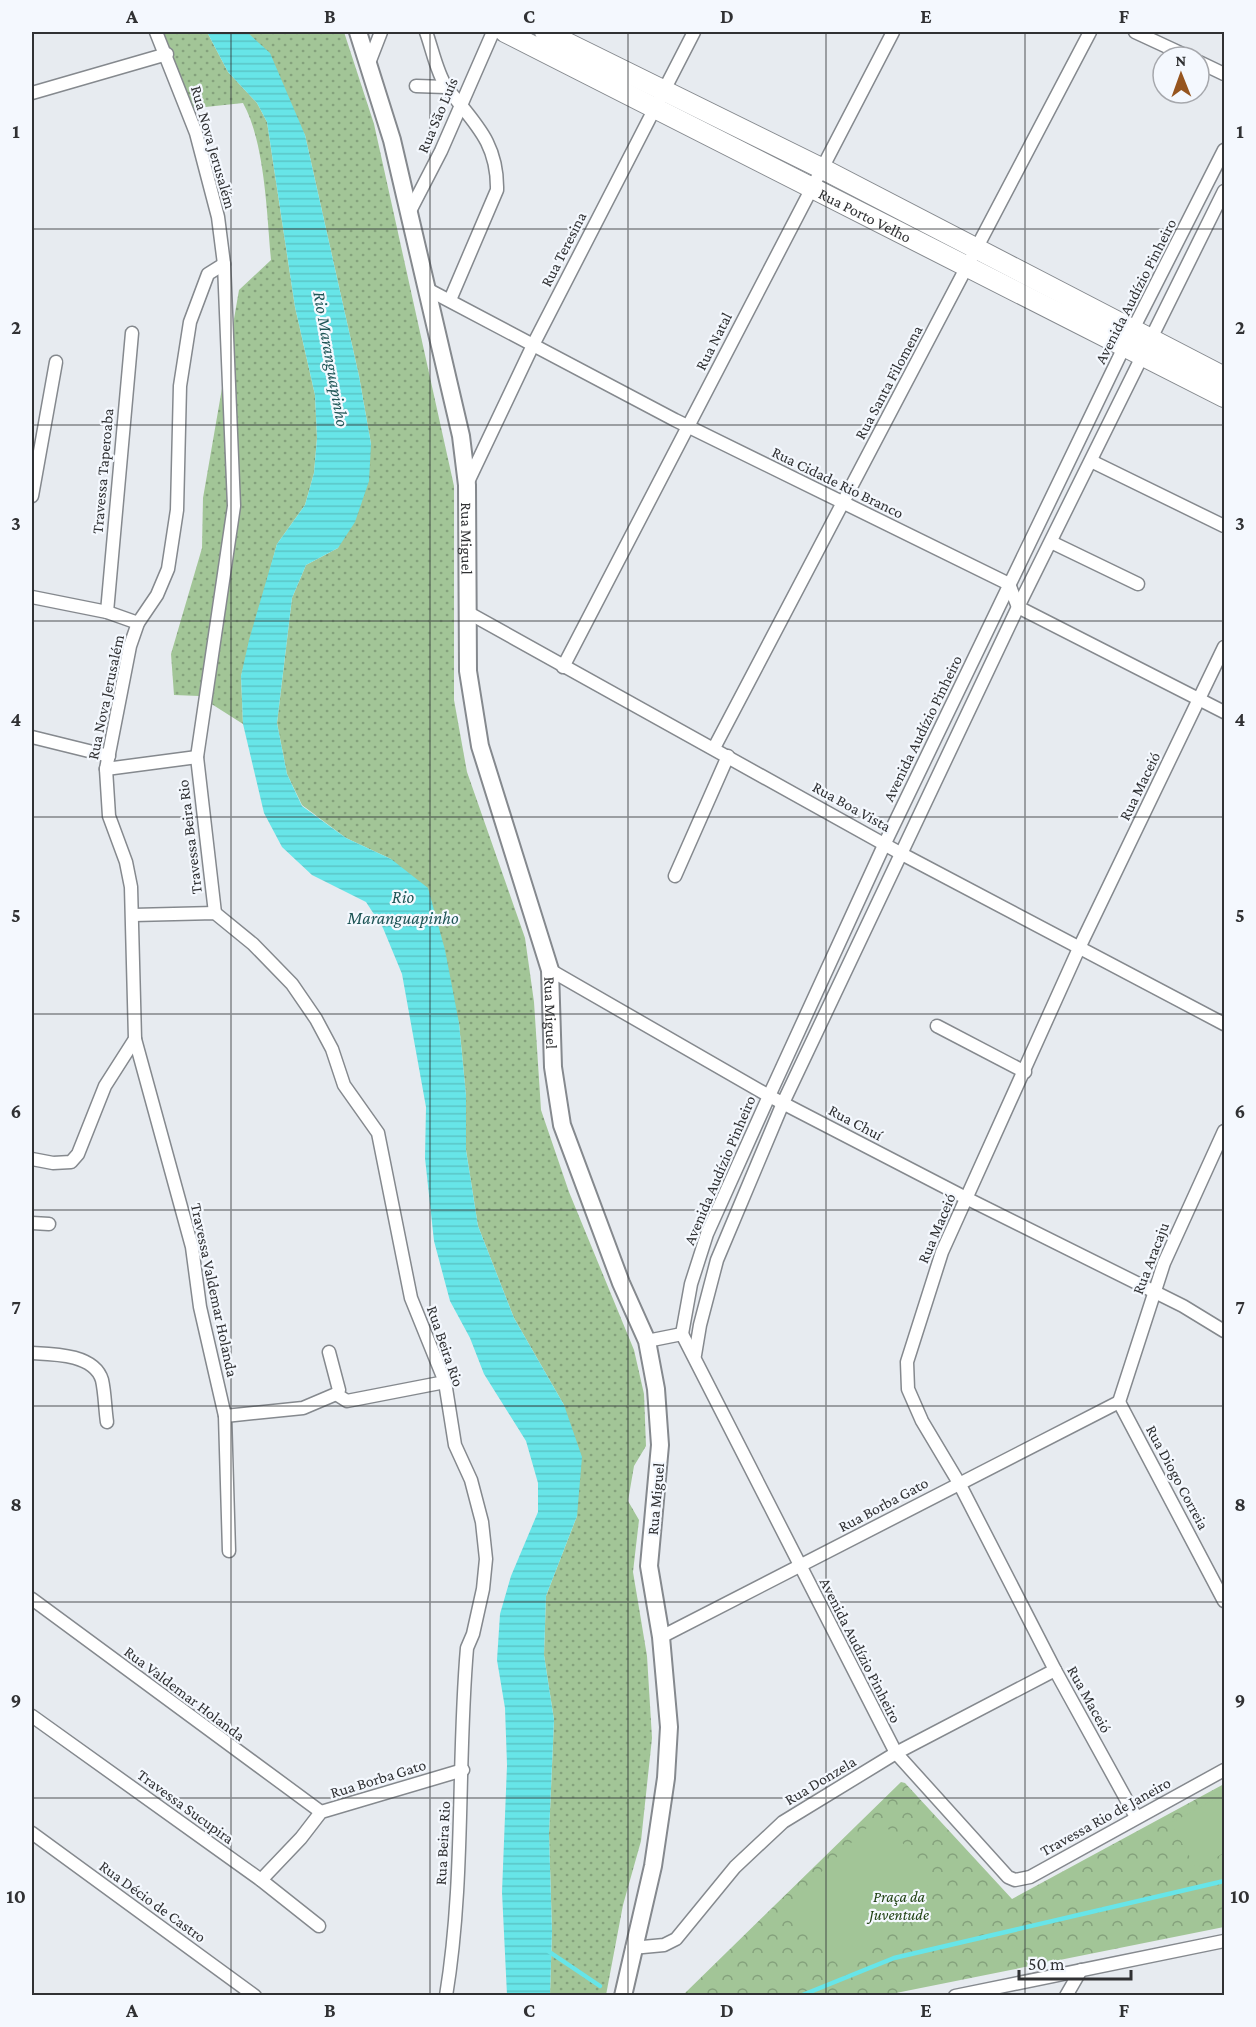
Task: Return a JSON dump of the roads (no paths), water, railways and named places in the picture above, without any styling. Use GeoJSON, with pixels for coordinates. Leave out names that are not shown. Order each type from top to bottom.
{"type":"FeatureCollection","features":[{"type":"Feature","properties":{"kind":"main road","name":"Rua Miguel"},"geometry":{"type":"LineString","coordinates":[[358,32],[369,63],[410,211],[461,436],[467,485],[468,671],[480,746],[550,970],[553,1067],[562,1125],[621,1283],[647,1341],[656,1389],[660,1445],[649,1566],[661,1637],[669,1727],[666,1778],[653,1866],[632,1948],[623,1995]]}},
{"type":"Feature","properties":{"kind":"main road","name":"Rua Porto Velho"},"geometry":{"type":"LineString","coordinates":[[505,32],[968,267],[1224,377]]}},
{"type":"Feature","properties":{"kind":"main road","name":"Rua Porto Velho"},"geometry":{"type":"LineString","coordinates":[[545,32],[821,168],[977,249],[1138,342],[1224,397]]}},
{"type":"Feature","properties":{"kind":"street","name":"Rua Nova Jerusalém"},"geometry":{"type":"LineString","coordinates":[[135,1039],[133,915],[128,873],[109,816],[106,769],[123,679],[138,623],[157,595],[168,569],[177,510],[180,386],[190,322],[208,274],[224,264],[211,185],[196,133],[167,54],[156,32]]}},
{"type":"Feature","properties":{"kind":"street"},"geometry":{"type":"LineString","coordinates":[[369,63],[381,32]]}},
{"type":"Feature","properties":{"kind":"street"},"geometry":{"type":"LineString","coordinates":[[426,32],[446,87],[460,102],[490,147],[495,160],[497,190],[450,300]]}},
{"type":"Feature","properties":{"kind":"street","name":"Rua São Luís"},"geometry":{"type":"LineString","coordinates":[[410,211],[441,151],[460,102],[493,32]]}},
{"type":"Feature","properties":{"kind":"street","name":"Rua Teresina"},"geometry":{"type":"LineString","coordinates":[[467,485],[532,345],[694,32]]}},
{"type":"Feature","properties":{"kind":"street","name":"Rua Natal"},"geometry":{"type":"LineString","coordinates":[[563,667],[892,32]]}},
{"type":"Feature","properties":{"kind":"street","name":"Rua Santa Filomena"},"geometry":{"type":"LineString","coordinates":[[714,748],[1090,32]]}},
{"type":"Feature","properties":{"kind":"street"},"geometry":{"type":"LineString","coordinates":[[1135,32],[1163,45]]}},
{"type":"Feature","properties":{"kind":"street"},"geometry":{"type":"LineString","coordinates":[[32,93],[167,54]]}},
{"type":"Feature","properties":{"kind":"street"},"geometry":{"type":"LineString","coordinates":[[416,86],[446,87]]}},
{"type":"Feature","properties":{"kind":"street","name":"Avenida Audízio Pinheiro"},"geometry":{"type":"LineString","coordinates":[[695,1355],[702,1314],[717,1260],[783,1103],[1018,607],[1091,461],[1138,342],[1224,150]]}},
{"type":"Feature","properties":{"kind":"street","name":"Avenida Audízio Pinheiro"},"geometry":{"type":"LineString","coordinates":[[1002,1871],[896,1753],[700,1373],[695,1355],[682,1334],[691,1284],[707,1234],[885,843],[1010,584],[1138,342],[1224,191]]}},
{"type":"Feature","properties":{"kind":"street","name":"Travessa Beira Rio"},"geometry":{"type":"LineString","coordinates":[[214,913],[197,757],[234,506],[224,264]]}},
{"type":"Feature","properties":{"kind":"street","name":"Rua Cidade Rio Branco"},"geometry":{"type":"LineString","coordinates":[[427,289],[841,503],[1010,584]]}},
{"type":"Feature","properties":{"kind":"street","name":"Travessa Taperoaba"},"geometry":{"type":"LineString","coordinates":[[107,612],[132,333]]}},
{"type":"Feature","properties":{"kind":"street"},"geometry":{"type":"LineString","coordinates":[[32,496],[56,362]]}},
{"type":"Feature","properties":{"kind":"street"},"geometry":{"type":"LineString","coordinates":[[1091,461],[1224,526]]}},
{"type":"Feature","properties":{"kind":"street"},"geometry":{"type":"LineString","coordinates":[[1051,542],[1138,584]]}},
{"type":"Feature","properties":{"kind":"street"},"geometry":{"type":"LineString","coordinates":[[1010,584],[1018,607],[1224,712]]}},
{"type":"Feature","properties":{"kind":"street"},"geometry":{"type":"LineString","coordinates":[[32,597],[107,612],[138,623]]}},
{"type":"Feature","properties":{"kind":"street","name":"Rua Boa Vista"},"geometry":{"type":"LineString","coordinates":[[467,612],[900,853],[1224,1024]]}},
{"type":"Feature","properties":{"kind":"street","name":"Rua Maceió"},"geometry":{"type":"LineString","coordinates":[[1136,1817],[1055,1670],[908,1389],[907,1362],[942,1252],[1080,946],[1224,647]]}},
{"type":"Feature","properties":{"kind":"street"},"geometry":{"type":"LineString","coordinates":[[32,737],[109,756]]}},
{"type":"Feature","properties":{"kind":"street"},"geometry":{"type":"LineString","coordinates":[[675,876],[728,756]]}},
{"type":"Feature","properties":{"kind":"street","name":"Travessa Beira Rio"},"geometry":{"type":"LineString","coordinates":[[106,769],[197,757]]}},
{"type":"Feature","properties":{"kind":"street"},"geometry":{"type":"LineString","coordinates":[[133,915],[214,913]]}},
{"type":"Feature","properties":{"kind":"street","name":"Rua Beira Rio"},"geometry":{"type":"LineString","coordinates":[[214,913],[253,944],[292,984],[316,1019],[332,1049],[344,1085],[378,1133],[411,1298],[445,1382],[455,1445],[471,1480],[482,1522],[486,1558],[483,1589],[473,1634],[467,1648],[463,1770],[452,1963],[446,1995]]}},
{"type":"Feature","properties":{"kind":"street"},"geometry":{"type":"LineString","coordinates":[[840,939],[856,947]]}},
{"type":"Feature","properties":{"kind":"street","name":"Rua Chuí"},"geometry":{"type":"LineString","coordinates":[[550,970],[769,1096],[1154,1292],[1224,1331]]}},
{"type":"Feature","properties":{"kind":"street"},"geometry":{"type":"LineString","coordinates":[[937,1026],[1025,1072]]}},
{"type":"Feature","properties":{"kind":"street"},"geometry":{"type":"LineString","coordinates":[[32,1159],[53,1164],[71,1162],[78,1154],[105,1086],[135,1039]]}},
{"type":"Feature","properties":{"kind":"street","name":"Travessa Valdemar Holanda"},"geometry":{"type":"LineString","coordinates":[[135,1039],[192,1247],[200,1307],[225,1416],[229,1551]]}},
{"type":"Feature","properties":{"kind":"street","name":"Rua Aracaju"},"geometry":{"type":"LineString","coordinates":[[1119,1402],[1164,1263],[1224,1131]]}},
{"type":"Feature","properties":{"kind":"street"},"geometry":{"type":"LineString","coordinates":[[32,1223],[49,1224]]}},
{"type":"Feature","properties":{"kind":"street"},"geometry":{"type":"LineString","coordinates":[[647,1341],[682,1334]]}},
{"type":"Feature","properties":{"kind":"street"},"geometry":{"type":"LineString","coordinates":[[225,1416],[303,1408],[336,1394],[339,1390],[330,1352]]}},
{"type":"Feature","properties":{"kind":"street"},"geometry":{"type":"LineString","coordinates":[[32,1353],[63,1354],[95,1369],[101,1378],[107,1422]]}},
{"type":"Feature","properties":{"kind":"street"},"geometry":{"type":"LineString","coordinates":[[336,1394],[347,1401],[445,1382]]}},
{"type":"Feature","properties":{"kind":"street","name":"Rua Borba Gato"},"geometry":{"type":"LineString","coordinates":[[661,1637],[1119,1402]]}},
{"type":"Feature","properties":{"kind":"street","name":"Rua Diogo Correia"},"geometry":{"type":"LineString","coordinates":[[1119,1402],[1224,1601]]}},
{"type":"Feature","properties":{"kind":"street","name":"Rua Valdemar Holanda"},"geometry":{"type":"LineString","coordinates":[[32,1599],[321,1812]]}},
{"type":"Feature","properties":{"kind":"street","name":"Rua Donzela"},"geometry":{"type":"LineString","coordinates":[[632,1948],[664,1945],[676,1939],[735,1867],[783,1822],[896,1753],[1055,1670]]}},
{"type":"Feature","properties":{"kind":"street","name":"Travessa Sucupira"},"geometry":{"type":"LineString","coordinates":[[32,1716],[261,1880],[319,1926]]}},
{"type":"Feature","properties":{"kind":"street","name":"Rua Borba Gato"},"geometry":{"type":"LineString","coordinates":[[261,1880],[301,1838],[321,1812],[463,1770]]}},
{"type":"Feature","properties":{"kind":"street","name":"Travessa Rio de Janeiro"},"geometry":{"type":"LineString","coordinates":[[1002,1871],[1015,1880],[1022,1881],[1224,1770]]}},
{"type":"Feature","properties":{"kind":"street","name":"Rua Décio de Castro"},"geometry":{"type":"LineString","coordinates":[[32,1833],[255,1995]]}},
{"type":"Feature","properties":{"kind":"street"},"geometry":{"type":"LineString","coordinates":[[955,1995],[1224,1941]]}},
{"type":"Feature","properties":{"kind":"street"},"geometry":{"type":"LineString","coordinates":[[1066,1995],[1081,1970]]}},
{"type":"Feature","properties":{"kind":"water","name":"Rio Maranguapinho"},"geometry":{"type":"Polygon","coordinates":[[[207,32],[247,32],[270,53],[305,135],[359,376],[371,444],[369,481],[355,522],[338,548],[306,565],[292,598],[277,723],[287,774],[302,806],[346,838],[391,859],[428,888],[445,950],[459,1023],[466,1095],[466,1150],[478,1226],[514,1318],[564,1405],[582,1457],[577,1516],[546,1596],[544,1655],[554,1720],[549,1834],[552,1931],[550,1995],[507,1995],[502,1892],[507,1765],[505,1708],[497,1660],[500,1614],[511,1576],[538,1512],[538,1483],[526,1441],[484,1374],[470,1338],[450,1301],[434,1241],[425,1158],[426,1107],[402,974],[383,928],[366,902],[312,875],[282,847],[264,813],[243,724],[241,676],[249,640],[277,544],[305,505],[314,473],[317,438],[315,395],[295,307],[267,122],[257,103],[228,72],[207,32]]]}},
{"type":"Feature","properties":{"kind":"waterway"},"geometry":{"type":"LineString","coordinates":[[800,1996],[894,1958],[1224,1881]]}},
{"type":"Feature","properties":{"kind":"waterway"},"geometry":{"type":"LineString","coordinates":[[548,1951],[600,1986]]}},
{"type":"Feature","properties":{"kind":"park label","name":"Praça da Juventude"},"geometry":{"type":"Point","coordinates":[899,1905]}}]}
